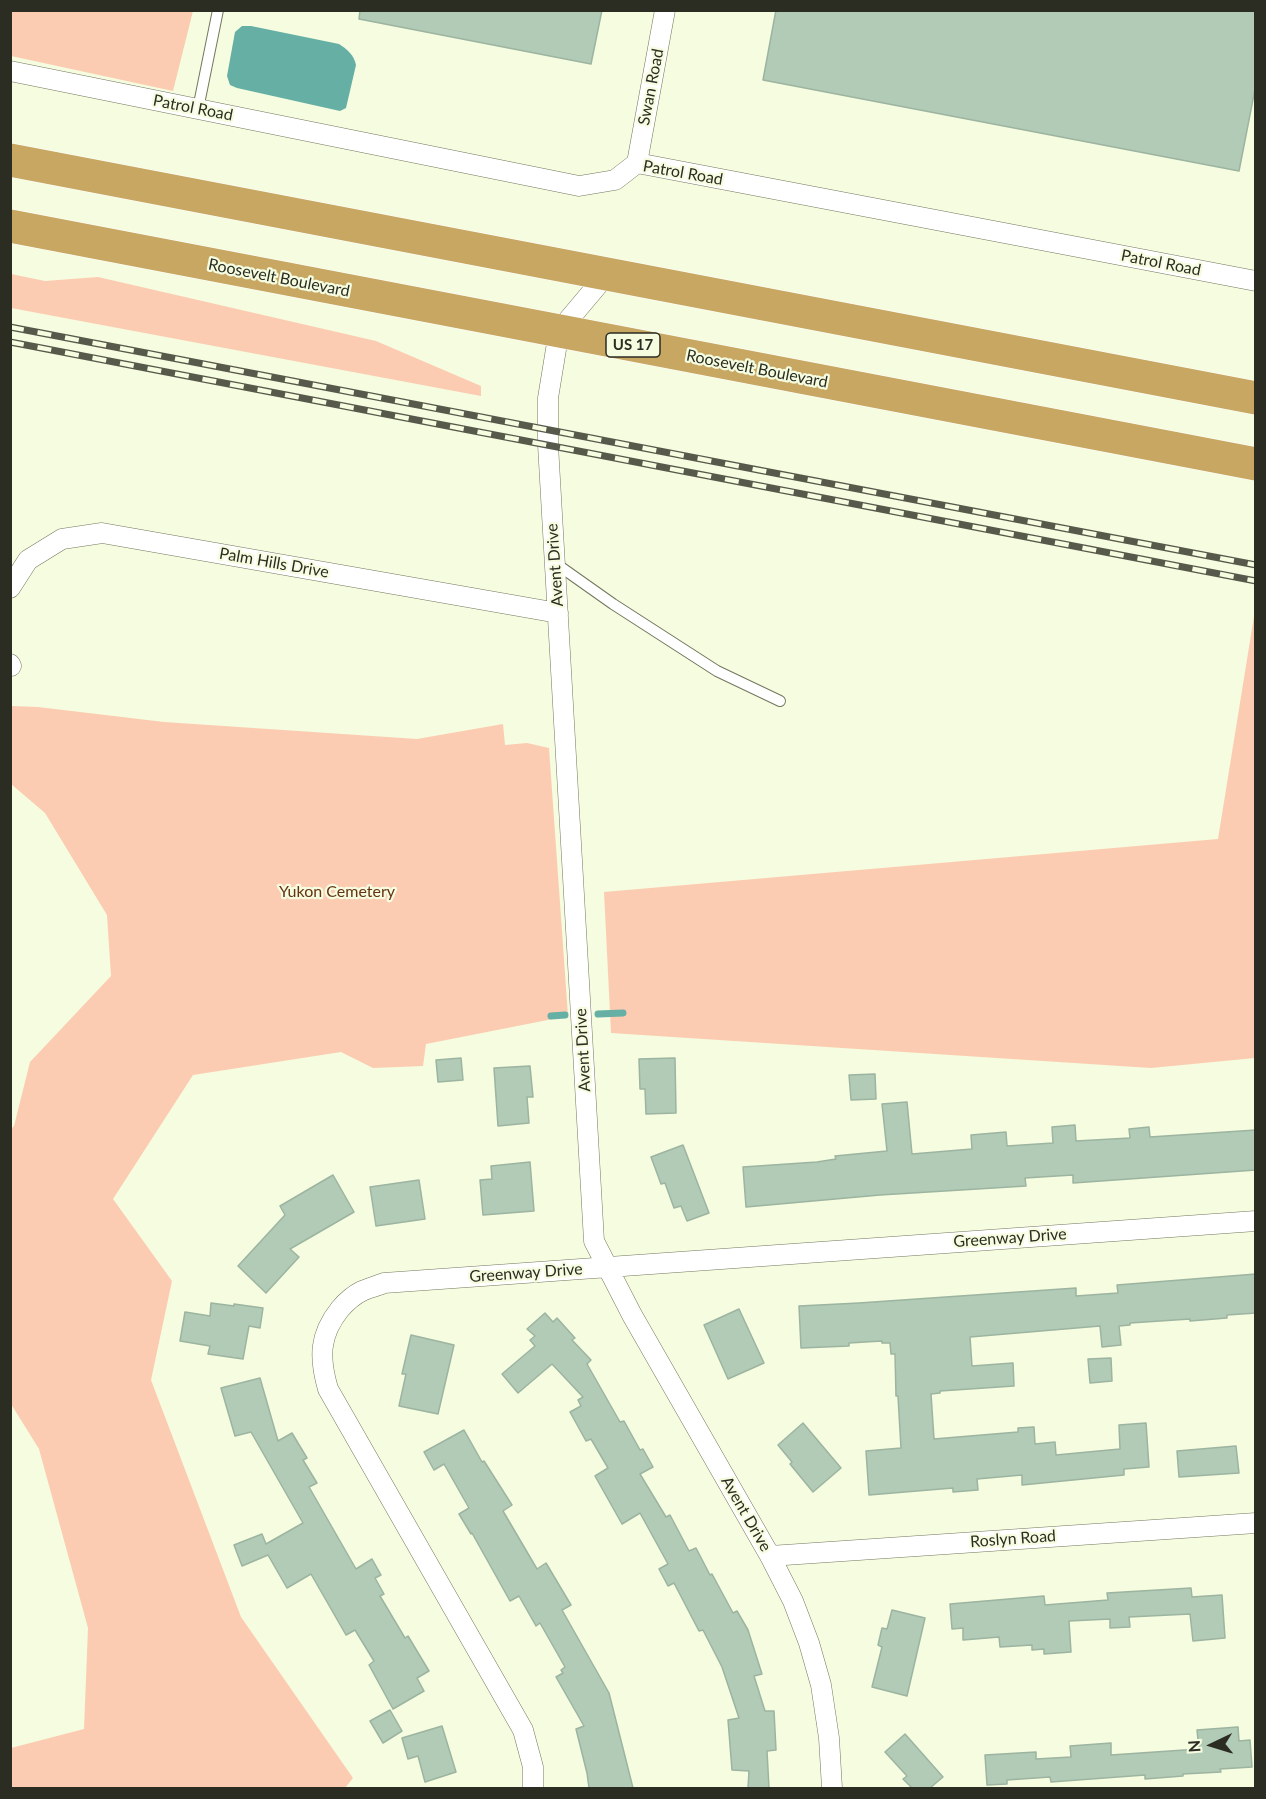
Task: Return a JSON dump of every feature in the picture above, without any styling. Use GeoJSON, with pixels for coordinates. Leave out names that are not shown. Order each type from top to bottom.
{"type":"FeatureCollection","features":[{"type":"Feature","properties":{"kind":"highway"},"geometry":{"type":"LineString","coordinates":[[10,160],[1256,398]]}},
{"type":"Feature","properties":{"kind":"highway","name":"Roosevelt Boulevard"},"geometry":{"type":"LineString","coordinates":[[10,226],[1256,464]]}},
{"type":"Feature","properties":{"kind":"street","name":"Swan Road"},"geometry":{"type":"LineString","coordinates":[[637,164],[665,10]]}},
{"type":"Feature","properties":{"kind":"street","name":"Patrol Road"},"geometry":{"type":"LineString","coordinates":[[10,72],[579,186],[615,180],[637,164],[1256,281]]}},
{"type":"Feature","properties":{"kind":"street"},"geometry":{"type":"LineString","coordinates":[[559,331],[608,274]]}},
{"type":"Feature","properties":{"kind":"street","name":"Avent Drive"},"geometry":{"type":"LineString","coordinates":[[559,331],[548,398],[548,445],[594,1241],[632,1315],[794,1601],[818,1675],[829,1738],[832,1788]]}},
{"type":"Feature","properties":{"kind":"street","name":"Palm Hills Drive"},"geometry":{"type":"LineString","coordinates":[[10,588],[28,560],[62,539],[102,533],[558,613]]}},
{"type":"Feature","properties":{"kind":"street","name":"Greenway Drive"},"geometry":{"type":"LineString","coordinates":[[533,1788],[533,1767],[523,1730],[328,1389],[322,1368],[322,1345],[330,1322],[346,1302],[361,1292],[384,1284],[1256,1221]]}},
{"type":"Feature","properties":{"kind":"street","name":"Roslyn Road"},"geometry":{"type":"LineString","coordinates":[[770,1556],[1256,1523]]}},
{"type":"Feature","properties":{"kind":"lane"},"geometry":{"type":"LineString","coordinates":[[198,109],[218,10]]}},
{"type":"Feature","properties":{"kind":"lane"},"geometry":{"type":"LineString","coordinates":[[555,562],[613,604],[717,671],[780,701]]}},
{"type":"Feature","properties":{"kind":"green space"},"geometry":{"type":"Polygon","coordinates":[[[11,10],[193,11],[173,91],[11,56],[11,10]]]}},
{"type":"Feature","properties":{"kind":"green space"},"geometry":{"type":"Polygon","coordinates":[[[11,274],[45,281],[98,277],[376,341],[481,386],[481,396],[11,308],[11,274]]]}},
{"type":"Feature","properties":{"kind":"green space"},"geometry":{"type":"Polygon","coordinates":[[[1255,610],[1255,1058],[1151,1068],[611,1033],[604,892],[1218,839],[1255,610]]]}},
{"type":"Feature","properties":{"kind":"green space","name":"Yukon Cemetery"},"geometry":{"type":"Polygon","coordinates":[[[11,706],[38,707],[164,722],[417,739],[503,724],[505,745],[527,743],[549,748],[568,1016],[426,1044],[423,1066],[373,1068],[341,1052],[193,1075],[113,1199],[172,1281],[151,1380],[241,1617],[353,1778],[345,1788],[11,1788],[11,1748],[84,1729],[88,1628],[39,1449],[11,1404],[11,1129],[14,1126],[30,1062],[111,976],[107,915],[45,813],[11,784],[11,706]]]}},
{"type":"Feature","properties":{"kind":"water"},"geometry":{"type":"Polygon","coordinates":[[[242,26],[339,44],[345,48],[352,55],[356,65],[346,108],[340,111],[230,85],[227,76],[235,32],[242,26]]]}},
{"type":"Feature","properties":{"kind":"building"},"geometry":{"type":"Polygon","coordinates":[[[360,10],[602,10],[591,64],[359,19],[360,10]]]}},
{"type":"Feature","properties":{"kind":"building"},"geometry":{"type":"Polygon","coordinates":[[[776,10],[1256,10],[1256,84],[1239,171],[763,80],[776,10]]]}},
{"type":"Feature","properties":{"kind":"building"},"geometry":{"type":"Polygon","coordinates":[[[461,1058],[463,1080],[438,1082],[436,1060],[461,1058]]]}},
{"type":"Feature","properties":{"kind":"building"},"geometry":{"type":"Polygon","coordinates":[[[675,1058],[676,1113],[646,1114],[645,1089],[640,1089],[639,1059],[675,1058]]]}},
{"type":"Feature","properties":{"kind":"building"},"geometry":{"type":"Polygon","coordinates":[[[530,1066],[533,1097],[527,1097],[529,1123],[498,1126],[494,1068],[530,1066]]]}},
{"type":"Feature","properties":{"kind":"building"},"geometry":{"type":"Polygon","coordinates":[[[875,1074],[876,1099],[851,1100],[849,1075],[875,1074]]]}},
{"type":"Feature","properties":{"kind":"building"},"geometry":{"type":"Polygon","coordinates":[[[907,1102],[912,1154],[972,1149],[971,1135],[1006,1132],[1007,1146],[1053,1143],[1052,1127],[1075,1125],[1076,1141],[1130,1138],[1129,1129],[1149,1127],[1150,1137],[1256,1130],[1256,1170],[1073,1183],[1073,1175],[1025,1178],[1026,1186],[880,1195],[746,1207],[743,1167],[817,1162],[836,1159],[835,1156],[887,1151],[882,1104],[907,1102]]]}},
{"type":"Feature","properties":{"kind":"building"},"geometry":{"type":"Polygon","coordinates":[[[683,1145],[709,1213],[687,1221],[681,1206],[674,1208],[665,1183],[661,1184],[651,1157],[683,1145]]]}},
{"type":"Feature","properties":{"kind":"building"},"geometry":{"type":"Polygon","coordinates":[[[530,1162],[534,1211],[483,1215],[480,1180],[492,1179],[491,1166],[530,1162]]]}},
{"type":"Feature","properties":{"kind":"building"},"geometry":{"type":"Polygon","coordinates":[[[333,1175],[354,1212],[290,1249],[299,1257],[266,1293],[238,1266],[285,1215],[280,1206],[333,1175]]]}},
{"type":"Feature","properties":{"kind":"building"},"geometry":{"type":"Polygon","coordinates":[[[419,1180],[425,1219],[376,1226],[370,1187],[419,1180]]]}},
{"type":"Feature","properties":{"kind":"building"},"geometry":{"type":"Polygon","coordinates":[[[1256,1274],[1256,1313],[1190,1321],[1190,1319],[1130,1323],[1130,1325],[1119,1326],[1121,1345],[1102,1347],[1100,1326],[970,1337],[972,1366],[1013,1363],[1014,1386],[940,1391],[940,1393],[931,1394],[934,1439],[1018,1432],[1018,1428],[1034,1427],[1035,1444],[1055,1442],[1056,1455],[1120,1449],[1119,1425],[1146,1423],[1149,1467],[1124,1469],[1124,1475],[1022,1485],[1022,1475],[977,1479],[978,1490],[953,1492],[953,1488],[869,1495],[866,1451],[901,1448],[895,1354],[891,1354],[890,1343],[882,1343],[882,1341],[849,1343],[849,1346],[801,1348],[799,1306],[1076,1288],[1076,1296],[1118,1293],[1117,1285],[1256,1274]]]}},
{"type":"Feature","properties":{"kind":"building"},"geometry":{"type":"Polygon","coordinates":[[[211,1303],[263,1308],[260,1328],[249,1326],[243,1359],[208,1354],[210,1346],[180,1341],[185,1312],[210,1316],[211,1303]]]}},
{"type":"Feature","properties":{"kind":"building"},"geometry":{"type":"Polygon","coordinates":[[[739,1309],[764,1363],[728,1379],[704,1325],[739,1309]]]}},
{"type":"Feature","properties":{"kind":"building"},"geometry":{"type":"Polygon","coordinates":[[[545,1313],[553,1322],[557,1318],[575,1338],[572,1340],[591,1360],[587,1364],[620,1422],[624,1421],[640,1450],[643,1449],[653,1467],[640,1474],[666,1517],[670,1515],[689,1551],[696,1548],[733,1613],[737,1611],[748,1630],[762,1674],[754,1676],[765,1711],[774,1711],[776,1750],[767,1751],[769,1788],[748,1788],[749,1771],[732,1770],[728,1720],[739,1718],[722,1667],[703,1630],[699,1631],[674,1583],[668,1586],[659,1569],[668,1564],[640,1513],[622,1524],[595,1476],[608,1468],[591,1439],[586,1441],[570,1412],[581,1406],[578,1400],[583,1397],[552,1364],[518,1393],[502,1374],[535,1346],[530,1340],[535,1336],[527,1329],[545,1313]]]}},
{"type":"Feature","properties":{"kind":"building"},"geometry":{"type":"Polygon","coordinates":[[[411,1335],[454,1345],[438,1414],[399,1406],[406,1374],[402,1374],[411,1335]]]}},
{"type":"Feature","properties":{"kind":"building"},"geometry":{"type":"Polygon","coordinates":[[[1111,1358],[1112,1381],[1090,1383],[1088,1359],[1111,1358]]]}},
{"type":"Feature","properties":{"kind":"building"},"geometry":{"type":"Polygon","coordinates":[[[260,1378],[278,1441],[292,1433],[307,1458],[303,1460],[317,1483],[309,1487],[356,1569],[372,1559],[381,1575],[375,1578],[384,1594],[380,1596],[405,1638],[408,1636],[429,1671],[417,1678],[424,1691],[393,1709],[369,1665],[374,1661],[355,1630],[346,1635],[311,1574],[287,1588],[268,1555],[242,1566],[234,1545],[262,1534],[266,1544],[303,1523],[251,1432],[235,1436],[221,1388],[260,1378]]]}},
{"type":"Feature","properties":{"kind":"building"},"geometry":{"type":"Polygon","coordinates":[[[803,1423],[841,1468],[813,1492],[778,1445],[803,1423]]]}},
{"type":"Feature","properties":{"kind":"building"},"geometry":{"type":"Polygon","coordinates":[[[464,1430],[482,1462],[484,1461],[512,1505],[503,1511],[537,1569],[546,1563],[571,1605],[562,1610],[609,1693],[633,1788],[589,1788],[576,1729],[584,1726],[556,1677],[563,1673],[561,1670],[565,1667],[540,1623],[536,1626],[519,1596],[510,1601],[459,1514],[469,1508],[444,1464],[434,1470],[424,1452],[464,1430]]]}},
{"type":"Feature","properties":{"kind":"building"},"geometry":{"type":"Polygon","coordinates":[[[1236,1446],[1239,1473],[1179,1477],[1177,1451],[1236,1446]]]}},
{"type":"Feature","properties":{"kind":"building"},"geometry":{"type":"Polygon","coordinates":[[[1191,1588],[1192,1597],[1222,1595],[1225,1638],[1193,1641],[1190,1614],[1129,1617],[1130,1627],[1110,1628],[1110,1619],[1069,1621],[1071,1652],[1044,1654],[1044,1649],[1032,1650],[1032,1645],[1000,1647],[999,1637],[963,1640],[963,1628],[952,1629],[950,1604],[1044,1596],[1045,1605],[1108,1600],[1107,1593],[1191,1588]]]}},
{"type":"Feature","properties":{"kind":"building"},"geometry":{"type":"Polygon","coordinates":[[[892,1610],[925,1618],[907,1696],[872,1687],[882,1647],[878,1645],[882,1628],[887,1629],[892,1610]]]}},
{"type":"Feature","properties":{"kind":"building"},"geometry":{"type":"Polygon","coordinates":[[[390,1710],[402,1731],[383,1743],[370,1721],[390,1710]]]}},
{"type":"Feature","properties":{"kind":"building"},"geometry":{"type":"Polygon","coordinates":[[[442,1726],[456,1772],[425,1782],[418,1756],[408,1759],[402,1738],[442,1726]]]}},
{"type":"Feature","properties":{"kind":"building"},"geometry":{"type":"Polygon","coordinates":[[[1238,1727],[1239,1741],[1250,1740],[1252,1767],[1145,1779],[1145,1775],[1051,1782],[1050,1777],[1007,1780],[1007,1784],[987,1785],[985,1755],[1036,1752],[1036,1759],[1071,1757],[1070,1746],[1111,1743],[1111,1755],[1199,1749],[1197,1730],[1238,1727]]]}},
{"type":"Feature","properties":{"kind":"building"},"geometry":{"type":"Polygon","coordinates":[[[905,1734],[943,1777],[930,1788],[912,1788],[903,1779],[907,1776],[885,1752],[905,1734]]]}},
{"type":"Feature","properties":{"kind":"waterway"},"geometry":{"type":"LineString","coordinates":[[598,1014],[623,1013]]}},
{"type":"Feature","properties":{"kind":"waterway"},"geometry":{"type":"LineString","coordinates":[[551,1016],[565,1015]]}},
{"type":"Feature","properties":{"kind":"railway"},"geometry":{"type":"LineString","coordinates":[[10,327],[1256,565]]}},
{"type":"Feature","properties":{"kind":"railway"},"geometry":{"type":"LineString","coordinates":[[10,342],[1256,581]]}}]}
